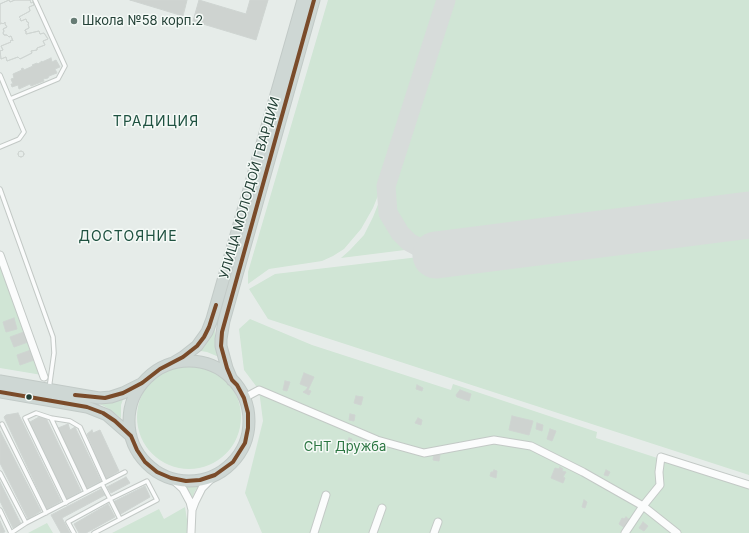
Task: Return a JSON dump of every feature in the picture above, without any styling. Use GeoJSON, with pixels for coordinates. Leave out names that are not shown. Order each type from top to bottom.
{"type":"FeatureCollection","features":[{"type":"Feature","properties":{"kind":"main road","name":"УЛИЦА МОЛОДОЙ ГВАРДИИ"},"geometry":{"type":"LineString","coordinates":[[173,363],[197,346],[209,327],[303,0]]}},
{"type":"Feature","properties":{"kind":"main road","name":"УЛИЦА МОЛОДОЙ ГВАРДИИ"},"geometry":{"type":"LineString","coordinates":[[232,380],[227,368],[221,339],[224,321],[314,0]]}},
{"type":"Feature","properties":{"kind":"main road"},"geometry":{"type":"LineString","coordinates":[[0,381],[88,397],[105,398],[123,393],[142,383],[160,368],[173,363],[188,361],[203,363],[217,368],[232,380],[237,385],[244,398],[249,420],[244,442],[233,462],[215,475],[193,480],[171,478],[157,472],[136,450],[129,425],[130,410],[134,396],[142,383]]}},
{"type":"Feature","properties":{"kind":"main road"},"geometry":{"type":"LineString","coordinates":[[0,392],[86,406],[111,418],[131,436]]}},
{"type":"Feature","properties":{"kind":"street"},"geometry":{"type":"LineString","coordinates":[[0,255],[44,377]]}},
{"type":"Feature","properties":{"kind":"street"},"geometry":{"type":"LineString","coordinates":[[244,398],[259,390],[377,440],[424,453],[494,440],[532,446],[583,472],[643,506],[677,533]]}},
{"type":"Feature","properties":{"kind":"street"},"geometry":{"type":"LineString","coordinates":[[625,533],[643,506],[660,486],[659,472],[661,457],[749,486]]}},
{"type":"Feature","properties":{"kind":"street"},"geometry":{"type":"LineString","coordinates":[[192,510],[202,488],[215,475]]}},
{"type":"Feature","properties":{"kind":"street"},"geometry":{"type":"LineString","coordinates":[[171,478],[183,489],[190,502],[192,510],[191,533]]}},
{"type":"Feature","properties":{"kind":"street"},"geometry":{"type":"LineString","coordinates":[[314,533],[326,495]]}},
{"type":"Feature","properties":{"kind":"street"},"geometry":{"type":"LineString","coordinates":[[373,533],[382,508]]}},
{"type":"Feature","properties":{"kind":"street"},"geometry":{"type":"LineString","coordinates":[[434,533],[438,522]]}},
{"type":"Feature","properties":{"kind":"lane"},"geometry":{"type":"LineString","coordinates":[[10,99],[58,79],[65,66],[35,0]]}},
{"type":"Feature","properties":{"kind":"lane"},"geometry":{"type":"LineString","coordinates":[[0,75],[24,132],[18,139],[0,147]]}},
{"type":"Feature","properties":{"kind":"lane"},"geometry":{"type":"LineString","coordinates":[[0,189],[53,336],[54,353],[49,390]]}},
{"type":"Feature","properties":{"kind":"lane"},"geometry":{"type":"LineString","coordinates":[[66,502],[25,418],[36,413],[50,418],[70,421],[80,427],[120,520]]}},
{"type":"Feature","properties":{"kind":"lane"},"geometry":{"type":"LineString","coordinates":[[50,418],[86,492]]}},
{"type":"Feature","properties":{"kind":"lane"},"geometry":{"type":"LineString","coordinates":[[2,424],[46,513]]}},
{"type":"Feature","properties":{"kind":"lane"},"geometry":{"type":"LineString","coordinates":[[0,510],[11,533],[26,523],[125,472]]}},
{"type":"Feature","properties":{"kind":"lane"},"geometry":{"type":"LineString","coordinates":[[0,473],[26,523]]}},
{"type":"Feature","properties":{"kind":"lane"},"geometry":{"type":"LineString","coordinates":[[74,533],[68,522],[110,499],[147,482],[157,500],[94,533]]}},
{"type":"Feature","properties":{"kind":"green space"},"geometry":{"type":"Polygon","coordinates":[[[328,0],[438,0],[383,183],[373,208],[361,229],[344,249],[333,256],[322,261],[269,269],[248,284],[248,272],[328,0]]]}},
{"type":"Feature","properties":{"kind":"green space"},"geometry":{"type":"Polygon","coordinates":[[[452,0],[749,0],[749,208],[443,246],[418,244],[407,237],[399,229],[393,219],[389,208],[389,196],[452,0]]]}},
{"type":"Feature","properties":{"kind":"green space"},"geometry":{"type":"Polygon","coordinates":[[[381,197],[383,214],[389,228],[399,240],[413,249],[341,258],[364,235],[381,197]]]}},
{"type":"Feature","properties":{"kind":"green space"},"geometry":{"type":"Polygon","coordinates":[[[749,218],[749,475],[268,319],[249,289],[275,274],[749,218]]]}},
{"type":"Feature","properties":{"kind":"green space"},"geometry":{"type":"Polygon","coordinates":[[[0,253],[42,375],[0,368],[0,253]]]}},
{"type":"Feature","properties":{"kind":"green space","name":"СНТ Дружба"},"geometry":{"type":"Polygon","coordinates":[[[250,319],[312,345],[451,390],[453,384],[597,432],[596,438],[749,488],[749,533],[262,533],[245,493],[263,421],[259,390],[244,370],[239,329],[250,319]]]}},
{"type":"Feature","properties":{"kind":"green space"},"geometry":{"type":"Polygon","coordinates":[[[212,326],[215,326],[215,342],[219,357],[207,352],[194,350],[212,326]]]}},
{"type":"Feature","properties":{"kind":"green space"},"geometry":{"type":"Polygon","coordinates":[[[189,365],[209,369],[226,380],[237,397],[241,417],[237,437],[226,454],[209,465],[189,469],[169,465],[152,454],[141,437],[137,417],[141,397],[152,380],[169,369],[189,365]]]}},
{"type":"Feature","properties":{"kind":"green space"},"geometry":{"type":"Polygon","coordinates":[[[125,394],[121,405],[121,418],[98,403],[125,394]]]}},
{"type":"Feature","properties":{"kind":"green space"},"geometry":{"type":"Polygon","coordinates":[[[200,484],[192,498],[183,485],[200,484]]]}},
{"type":"Feature","properties":{"kind":"green space"},"geometry":{"type":"Polygon","coordinates":[[[185,507],[188,526],[187,533],[112,533],[159,509],[164,519],[185,507]]]}},
{"type":"Feature","properties":{"kind":"green space"},"geometry":{"type":"Polygon","coordinates":[[[47,523],[53,533],[28,533],[47,523]]]}},
{"type":"Feature","properties":{"kind":"building"},"geometry":{"type":"Polygon","coordinates":[[[9,0],[10,2],[15,0],[30,0],[31,3],[33,2],[34,5],[29,7],[30,11],[19,17],[21,21],[26,19],[29,23],[29,28],[25,30],[26,34],[39,31],[40,34],[44,33],[48,39],[43,41],[45,45],[37,48],[37,50],[31,51],[32,53],[20,59],[18,57],[7,61],[6,57],[1,59],[0,51],[3,50],[1,46],[11,42],[10,41],[12,40],[13,41],[11,36],[9,37],[3,33],[3,29],[7,27],[5,22],[0,24],[0,4],[9,0]]]}},
{"type":"Feature","properties":{"kind":"building"},"geometry":{"type":"Polygon","coordinates":[[[9,0],[10,2],[15,0],[30,0],[31,3],[33,2],[34,5],[29,7],[30,11],[19,17],[21,21],[26,19],[29,23],[29,28],[25,30],[26,34],[39,31],[40,34],[44,33],[48,39],[43,41],[45,45],[37,48],[37,50],[31,51],[32,53],[20,59],[18,57],[7,61],[6,57],[1,59],[0,51],[3,50],[1,46],[11,42],[10,41],[12,40],[13,41],[11,36],[9,37],[3,33],[3,29],[7,27],[5,22],[0,24],[0,4],[9,0]]]}},
{"type":"Feature","properties":{"kind":"building"},"geometry":{"type":"Polygon","coordinates":[[[130,0],[187,0],[183,16],[130,0]]]}},
{"type":"Feature","properties":{"kind":"building"},"geometry":{"type":"Polygon","coordinates":[[[199,0],[246,14],[250,0],[268,0],[256,40],[193,21],[199,0]]]}},
{"type":"Feature","properties":{"kind":"building"},"geometry":{"type":"Polygon","coordinates":[[[51,58],[52,62],[56,60],[60,67],[55,69],[57,73],[43,79],[44,81],[31,86],[30,84],[19,89],[18,85],[12,87],[11,84],[13,84],[11,79],[14,78],[13,74],[22,70],[21,69],[23,68],[24,70],[33,66],[32,65],[51,58]]]}},
{"type":"Feature","properties":{"kind":"building"},"geometry":{"type":"Polygon","coordinates":[[[21,151],[24,154],[21,157],[18,154],[21,151]]]}},
{"type":"Feature","properties":{"kind":"building"},"geometry":{"type":"Polygon","coordinates":[[[21,151],[24,154],[21,157],[18,154],[21,151]]]}},
{"type":"Feature","properties":{"kind":"building"},"geometry":{"type":"Polygon","coordinates":[[[14,318],[17,329],[6,332],[3,322],[14,318]]]}},
{"type":"Feature","properties":{"kind":"building"},"geometry":{"type":"Polygon","coordinates":[[[24,332],[28,342],[14,347],[10,337],[24,332]]]}},
{"type":"Feature","properties":{"kind":"building"},"geometry":{"type":"Polygon","coordinates":[[[31,350],[34,360],[20,365],[17,355],[31,350]]]}},
{"type":"Feature","properties":{"kind":"building"},"geometry":{"type":"Polygon","coordinates":[[[304,373],[314,377],[308,390],[311,391],[309,395],[303,392],[308,387],[300,384],[304,373]]]}},
{"type":"Feature","properties":{"kind":"building"},"geometry":{"type":"Polygon","coordinates":[[[285,381],[290,382],[287,391],[283,390],[285,381]]]}},
{"type":"Feature","properties":{"kind":"building"},"geometry":{"type":"Polygon","coordinates":[[[417,385],[423,388],[422,391],[416,389],[417,385]]]}},
{"type":"Feature","properties":{"kind":"building"},"geometry":{"type":"Polygon","coordinates":[[[460,390],[471,394],[469,401],[457,397],[456,395],[460,390]]]}},
{"type":"Feature","properties":{"kind":"building"},"geometry":{"type":"Polygon","coordinates":[[[356,396],[363,397],[361,405],[354,403],[356,396]]]}},
{"type":"Feature","properties":{"kind":"building"},"geometry":{"type":"Polygon","coordinates":[[[18,413],[61,501],[47,509],[4,417],[6,415],[18,413]]]}},
{"type":"Feature","properties":{"kind":"building"},"geometry":{"type":"Polygon","coordinates":[[[350,414],[355,415],[354,421],[349,420],[350,414]]]}},
{"type":"Feature","properties":{"kind":"building"},"geometry":{"type":"Polygon","coordinates":[[[512,416],[533,421],[529,435],[509,430],[512,416]]]}},
{"type":"Feature","properties":{"kind":"building"},"geometry":{"type":"Polygon","coordinates":[[[39,417],[46,418],[81,491],[67,499],[30,422],[39,417]]]}},
{"type":"Feature","properties":{"kind":"building"},"geometry":{"type":"Polygon","coordinates":[[[418,418],[422,420],[421,425],[415,423],[418,418]]]}},
{"type":"Feature","properties":{"kind":"building"},"geometry":{"type":"Polygon","coordinates":[[[537,423],[543,425],[542,431],[536,429],[537,423]]]}},
{"type":"Feature","properties":{"kind":"building"},"geometry":{"type":"Polygon","coordinates":[[[68,424],[70,430],[75,427],[101,481],[85,489],[58,428],[68,424]]]}},
{"type":"Feature","properties":{"kind":"building"},"geometry":{"type":"Polygon","coordinates":[[[550,429],[556,431],[552,441],[547,439],[550,429]]]}},
{"type":"Feature","properties":{"kind":"building"},"geometry":{"type":"Polygon","coordinates":[[[92,430],[93,433],[100,430],[119,471],[106,479],[87,434],[92,430]]]}},
{"type":"Feature","properties":{"kind":"building"},"geometry":{"type":"Polygon","coordinates":[[[0,431],[41,511],[28,519],[0,463],[0,431]]]}},
{"type":"Feature","properties":{"kind":"building"},"geometry":{"type":"Polygon","coordinates":[[[349,438],[352,439],[349,447],[346,446],[349,438]]]}},
{"type":"Feature","properties":{"kind":"building"},"geometry":{"type":"Polygon","coordinates":[[[365,444],[377,447],[375,452],[364,447],[365,444]]]}},
{"type":"Feature","properties":{"kind":"building"},"geometry":{"type":"Polygon","coordinates":[[[434,454],[440,455],[439,461],[433,460],[434,454]]]}},
{"type":"Feature","properties":{"kind":"building"},"geometry":{"type":"Polygon","coordinates":[[[560,467],[563,469],[562,471],[566,472],[563,477],[565,478],[563,483],[551,478],[555,468],[559,469],[560,467]]]}},
{"type":"Feature","properties":{"kind":"building"},"geometry":{"type":"Polygon","coordinates":[[[494,470],[497,471],[496,478],[490,476],[491,472],[494,470]]]}},
{"type":"Feature","properties":{"kind":"building"},"geometry":{"type":"Polygon","coordinates":[[[606,470],[610,472],[608,476],[604,475],[606,470]]]}},
{"type":"Feature","properties":{"kind":"building"},"geometry":{"type":"Polygon","coordinates":[[[126,477],[130,483],[111,493],[107,487],[126,477]]]}},
{"type":"Feature","properties":{"kind":"building"},"geometry":{"type":"Polygon","coordinates":[[[0,482],[21,524],[13,528],[0,501],[0,482]]]}},
{"type":"Feature","properties":{"kind":"building"},"geometry":{"type":"Polygon","coordinates":[[[145,486],[150,497],[119,515],[113,502],[145,486]]]}},
{"type":"Feature","properties":{"kind":"building"},"geometry":{"type":"Polygon","coordinates":[[[101,489],[105,495],[62,518],[70,533],[61,533],[51,515],[101,489]]]}},
{"type":"Feature","properties":{"kind":"building"},"geometry":{"type":"Polygon","coordinates":[[[584,500],[587,502],[585,508],[582,507],[584,500]]]}},
{"type":"Feature","properties":{"kind":"building"},"geometry":{"type":"Polygon","coordinates":[[[108,504],[115,517],[86,533],[79,533],[74,524],[108,504]]]}},
{"type":"Feature","properties":{"kind":"building"},"geometry":{"type":"Polygon","coordinates":[[[626,517],[630,520],[625,528],[619,524],[622,518],[624,519],[626,517]]]}},
{"type":"Feature","properties":{"kind":"building"},"geometry":{"type":"Polygon","coordinates":[[[0,521],[5,532],[0,533],[0,521]]]}},
{"type":"Feature","properties":{"kind":"building"},"geometry":{"type":"Polygon","coordinates":[[[643,522],[648,526],[644,531],[639,528],[643,522]]]}},
{"type":"Feature","properties":{"kind":"taxiway"},"geometry":{"type":"LineString","coordinates":[[436,255],[409,242],[400,233],[388,213],[386,186],[446,0]]}},
{"type":"Feature","properties":{"kind":"runway"},"geometry":{"type":"LineString","coordinates":[[436,255],[749,215]]}},
{"type":"Feature","properties":{"kind":"transit line"},"geometry":{"type":"LineString","coordinates":[[0,392],[87,407],[103,413],[115,421],[131,436],[137,450],[145,462],[157,472],[171,478],[186,481],[200,480],[215,475],[233,462],[245,443],[248,428],[248,413],[244,398],[237,385],[232,380],[227,368],[221,346],[222,332],[314,0]]}},
{"type":"Feature","properties":{"kind":"transit line"},"geometry":{"type":"LineString","coordinates":[[75,395],[105,398],[123,393],[142,383],[160,369],[183,357],[197,346],[204,337],[216,305]]}},
{"type":"Feature","properties":{"kind":"place","name":"Школа №58 корп.2"},"geometry":{"type":"Point","coordinates":[74,21]}},
{"type":"Feature","properties":{"kind":"district","name":"ТРАДИЦИЯ"},"geometry":{"type":"Point","coordinates":[156,122]}},
{"type":"Feature","properties":{"kind":"district","name":"ДОСТОЯНИЕ"},"geometry":{"type":"Point","coordinates":[128,237]}}]}
